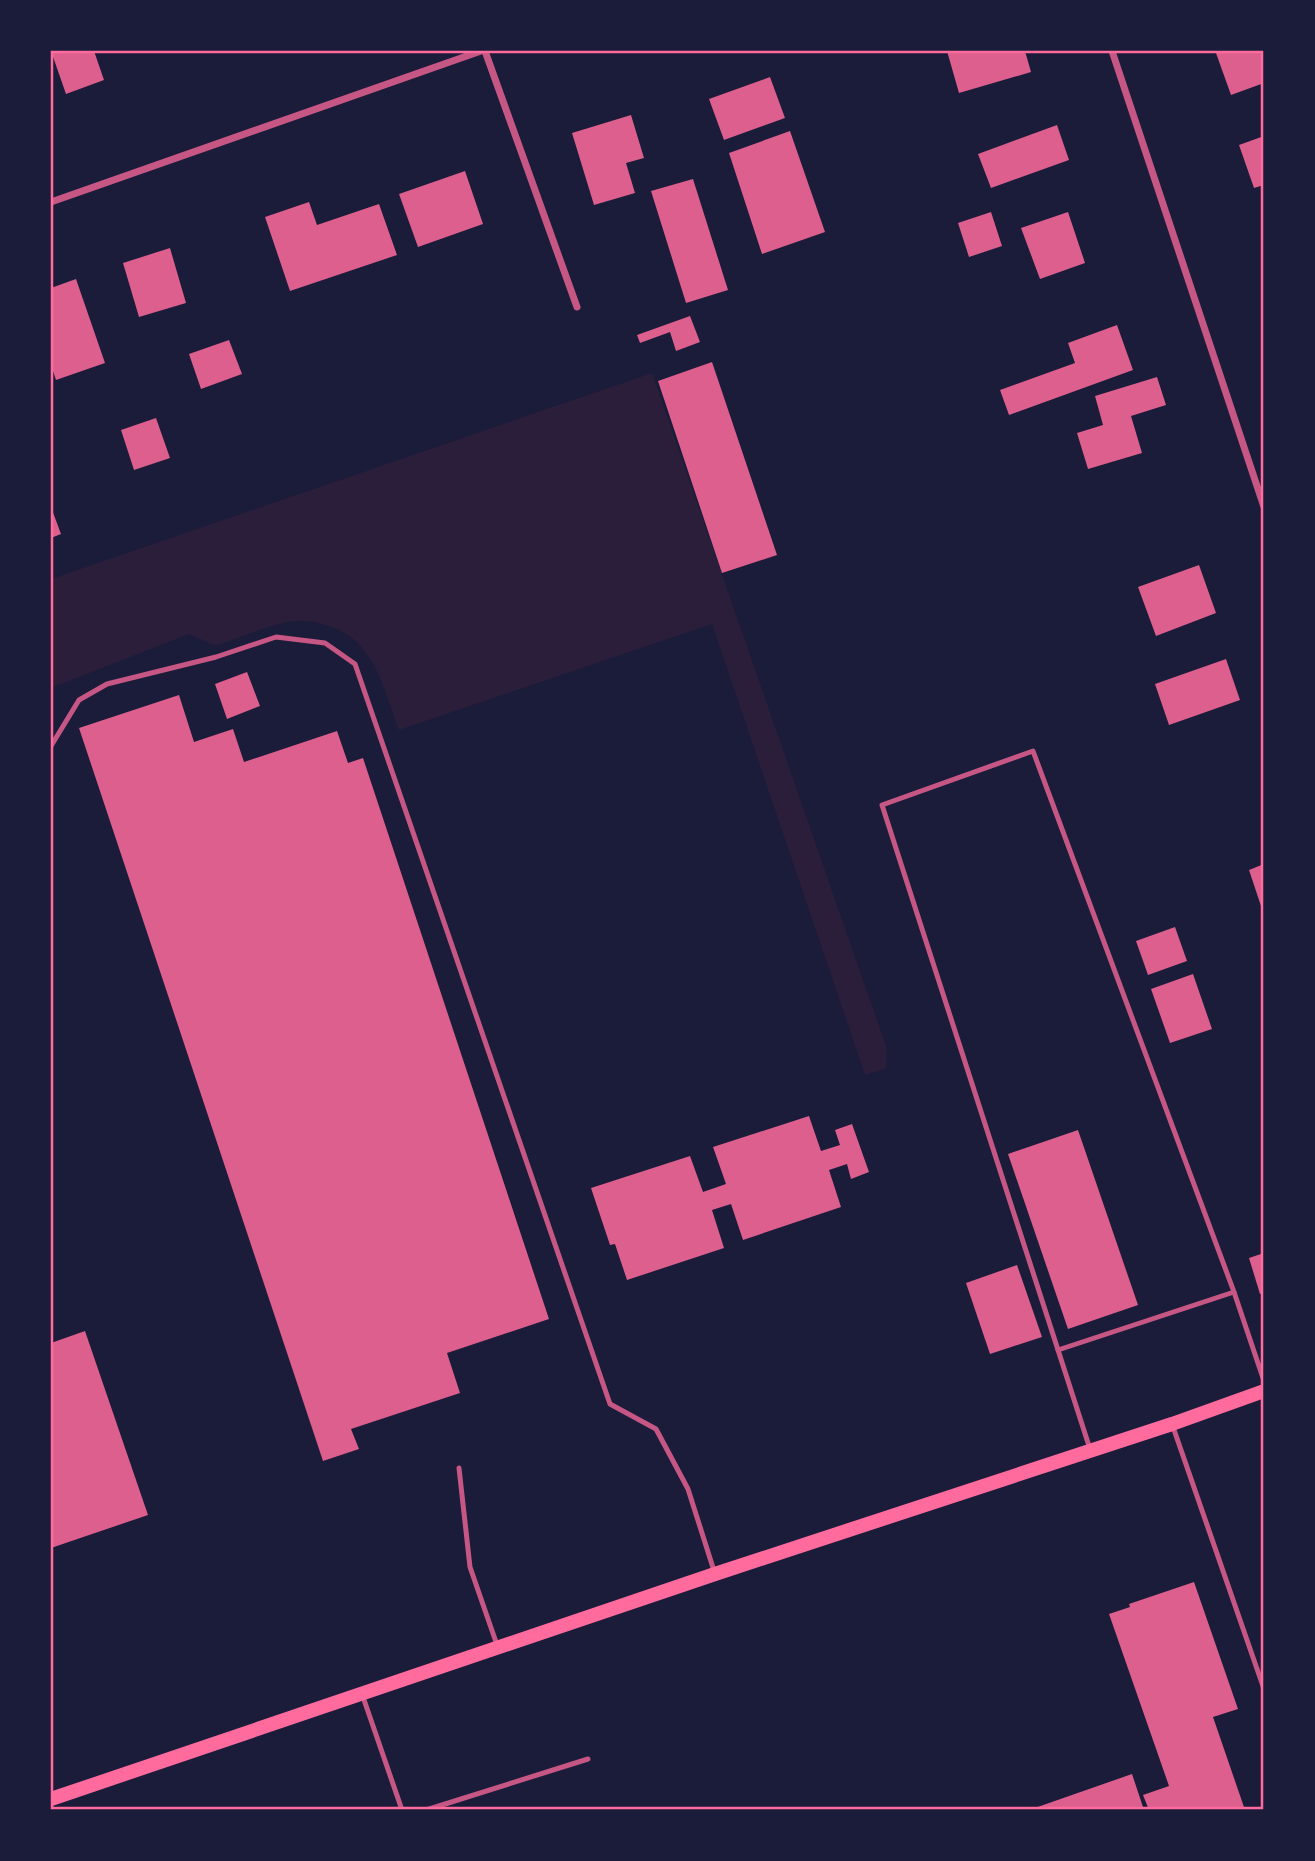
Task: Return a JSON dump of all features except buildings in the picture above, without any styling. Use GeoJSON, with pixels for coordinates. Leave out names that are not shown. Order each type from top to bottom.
{"type":"FeatureCollection","features":[{"type":"Feature","properties":{"kind":"main road"},"geometry":{"type":"LineString","coordinates":[[51,1798],[1264,1391]]}},
{"type":"Feature","properties":{"kind":"street"},"geometry":{"type":"LineString","coordinates":[[51,202],[483,51],[577,307]]}},
{"type":"Feature","properties":{"kind":"street"},"geometry":{"type":"LineString","coordinates":[[1112,51],[1264,506]]}},
{"type":"Feature","properties":{"kind":"lane"},"geometry":{"type":"LineString","coordinates":[[51,746],[79,700],[107,684],[216,657],[275,637],[325,643],[355,664],[610,1404],[656,1429],[688,1489],[715,1574]]}},
{"type":"Feature","properties":{"kind":"lane"},"geometry":{"type":"LineString","coordinates":[[1090,1451],[882,805],[1033,751],[1234,1292],[1264,1381]]}},
{"type":"Feature","properties":{"kind":"lane"},"geometry":{"type":"LineString","coordinates":[[1058,1350],[1234,1292]]}},
{"type":"Feature","properties":{"kind":"lane"},"geometry":{"type":"LineString","coordinates":[[1172,1424],[1264,1689]]}},
{"type":"Feature","properties":{"kind":"lane"},"geometry":{"type":"LineString","coordinates":[[459,1468],[470,1567],[498,1647]]}},
{"type":"Feature","properties":{"kind":"lane"},"geometry":{"type":"LineString","coordinates":[[362,1692],[402,1810]]}},
{"type":"Feature","properties":{"kind":"lane"},"geometry":{"type":"LineString","coordinates":[[426,1810],[588,1759]]}},
{"type":"Feature","properties":{"kind":"shaded area"},"geometry":{"type":"Polygon","coordinates":[[[652,373],[887,1049],[886,1068],[865,1075],[712,624],[399,730],[381,681],[366,653],[342,631],[312,622],[293,621],[279,624],[216,646],[189,634],[51,688],[51,579],[652,373]]]}}]}
